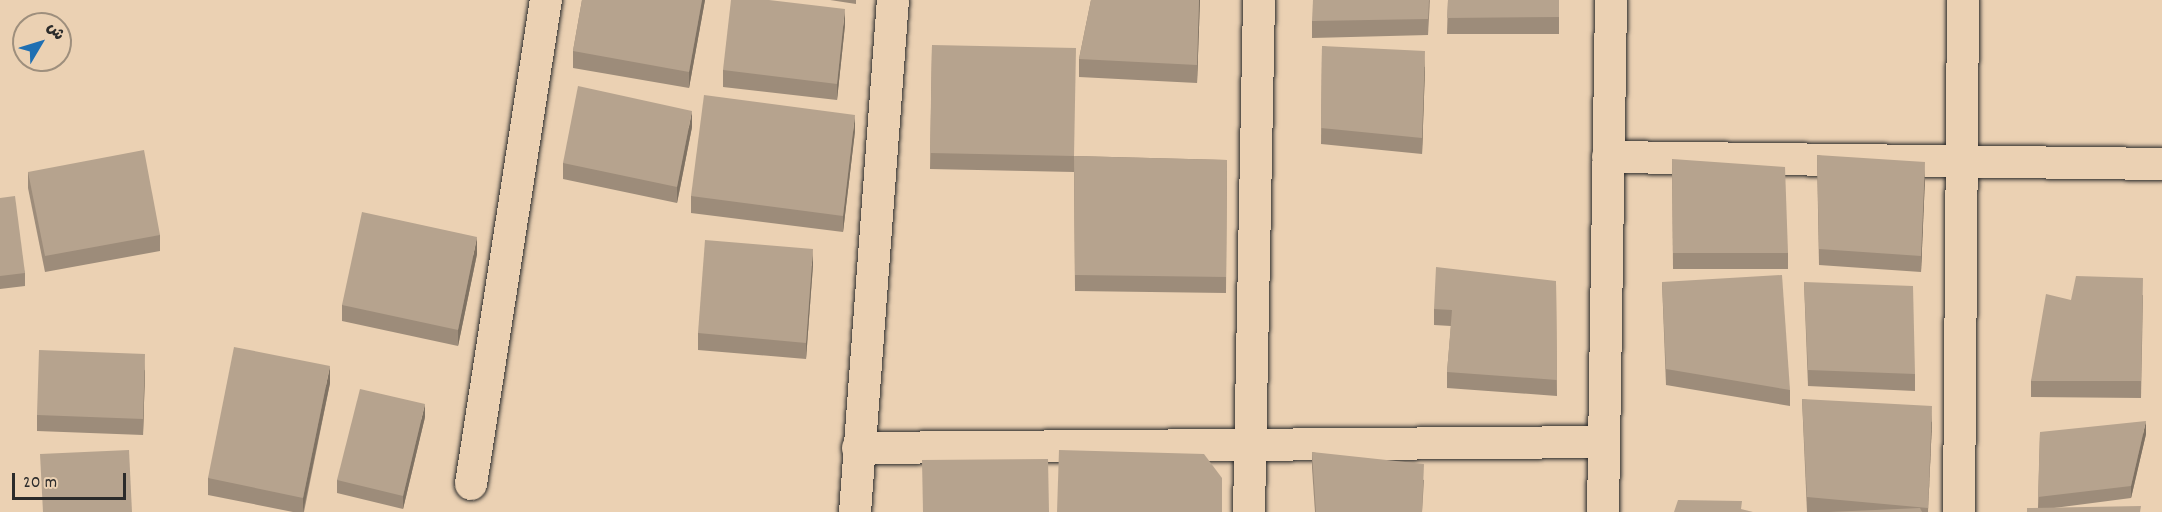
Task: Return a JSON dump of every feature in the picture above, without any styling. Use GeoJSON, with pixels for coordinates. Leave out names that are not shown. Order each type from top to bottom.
{"type":"FeatureCollection","features":[{"type":"Feature","properties":{"kind":"street"},"geometry":{"type":"LineString","coordinates":[[471,484],[546,0]]}},
{"type":"Feature","properties":{"kind":"street"},"geometry":{"type":"LineString","coordinates":[[855,512],[893,0]]}},
{"type":"Feature","properties":{"kind":"street"},"geometry":{"type":"LineString","coordinates":[[1249,512],[1259,0]]}},
{"type":"Feature","properties":{"kind":"street"},"geometry":{"type":"LineString","coordinates":[[1603,512],[1611,0]]}},
{"type":"Feature","properties":{"kind":"street"},"geometry":{"type":"LineString","coordinates":[[1959,512],[1964,0]]}},
{"type":"Feature","properties":{"kind":"street"},"geometry":{"type":"LineString","coordinates":[[1608,157],[1962,164],[2162,164]]}},
{"type":"Feature","properties":{"kind":"street"},"geometry":{"type":"LineString","coordinates":[[858,448],[1604,442]]}},
{"type":"Feature","properties":{"kind":"building"},"geometry":{"type":"Polygon","coordinates":[[[582,0],[702,0],[689,72],[573,51],[582,0]]]}},
{"type":"Feature","properties":{"kind":"building"},"geometry":{"type":"Polygon","coordinates":[[[731,0],[769,0],[845,9],[837,84],[723,70],[731,0]]]}},
{"type":"Feature","properties":{"kind":"building"},"geometry":{"type":"Polygon","coordinates":[[[1091,0],[1199,0],[1197,65],[1079,59],[1091,0]]]}},
{"type":"Feature","properties":{"kind":"building"},"geometry":{"type":"Polygon","coordinates":[[[1313,0],[1429,0],[1428,19],[1312,21],[1313,0]]]}},
{"type":"Feature","properties":{"kind":"building"},"geometry":{"type":"Polygon","coordinates":[[[1448,0],[1559,0],[1559,17],[1447,18],[1448,0]]]}},
{"type":"Feature","properties":{"kind":"building"},"geometry":{"type":"Polygon","coordinates":[[[932,45],[1076,48],[1074,156],[930,153],[932,45]]]}},
{"type":"Feature","properties":{"kind":"building"},"geometry":{"type":"Polygon","coordinates":[[[1322,46],[1425,51],[1422,138],[1321,128],[1322,46]]]}},
{"type":"Feature","properties":{"kind":"building"},"geometry":{"type":"Polygon","coordinates":[[[578,86],[692,111],[677,187],[563,163],[578,86]]]}},
{"type":"Feature","properties":{"kind":"building"},"geometry":{"type":"Polygon","coordinates":[[[704,95],[855,115],[843,216],[691,196],[704,95]]]}},
{"type":"Feature","properties":{"kind":"building"},"geometry":{"type":"Polygon","coordinates":[[[144,150],[160,235],[45,256],[28,172],[144,150]]]}},
{"type":"Feature","properties":{"kind":"building"},"geometry":{"type":"Polygon","coordinates":[[[1817,155],[1925,162],[1921,256],[1819,249],[1817,155]]]}},
{"type":"Feature","properties":{"kind":"building"},"geometry":{"type":"Polygon","coordinates":[[[1074,156],[1227,160],[1226,277],[1075,275],[1074,156]]]}},
{"type":"Feature","properties":{"kind":"building"},"geometry":{"type":"Polygon","coordinates":[[[1672,159],[1785,167],[1788,253],[1673,253],[1672,159]]]}},
{"type":"Feature","properties":{"kind":"building"},"geometry":{"type":"Polygon","coordinates":[[[15,196],[25,273],[0,276],[0,198],[15,196]]]}},
{"type":"Feature","properties":{"kind":"building"},"geometry":{"type":"Polygon","coordinates":[[[362,212],[477,237],[458,330],[342,305],[362,212]]]}},
{"type":"Feature","properties":{"kind":"building"},"geometry":{"type":"Polygon","coordinates":[[[705,240],[813,249],[806,343],[698,333],[705,240]]]}},
{"type":"Feature","properties":{"kind":"building"},"geometry":{"type":"Polygon","coordinates":[[[1436,267],[1556,281],[1557,380],[1447,372],[1452,310],[1434,309],[1436,267]]]}},
{"type":"Feature","properties":{"kind":"building"},"geometry":{"type":"Polygon","coordinates":[[[1782,275],[1790,390],[1666,369],[1662,282],[1782,275]]]}},
{"type":"Feature","properties":{"kind":"building"},"geometry":{"type":"Polygon","coordinates":[[[2076,276],[2143,278],[2141,381],[2031,381],[2046,294],[2071,300],[2076,276]]]}},
{"type":"Feature","properties":{"kind":"building"},"geometry":{"type":"Polygon","coordinates":[[[1804,282],[1913,286],[1915,374],[1808,370],[1804,282]]]}},
{"type":"Feature","properties":{"kind":"building"},"geometry":{"type":"Polygon","coordinates":[[[234,347],[330,366],[303,498],[208,478],[234,347]]]}},
{"type":"Feature","properties":{"kind":"building"},"geometry":{"type":"Polygon","coordinates":[[[39,350],[145,354],[143,419],[37,415],[39,350]]]}},
{"type":"Feature","properties":{"kind":"building"},"geometry":{"type":"Polygon","coordinates":[[[360,389],[425,404],[403,496],[337,480],[360,389]]]}},
{"type":"Feature","properties":{"kind":"building"},"geometry":{"type":"Polygon","coordinates":[[[1802,399],[1932,406],[1928,508],[1807,497],[1802,399]]]}},
{"type":"Feature","properties":{"kind":"building"},"geometry":{"type":"Polygon","coordinates":[[[2146,421],[2131,486],[2038,497],[2040,432],[2146,421]]]}},
{"type":"Feature","properties":{"kind":"building"},"geometry":{"type":"Polygon","coordinates":[[[129,450],[132,512],[43,512],[40,454],[129,450]]]}},
{"type":"Feature","properties":{"kind":"building"},"geometry":{"type":"Polygon","coordinates":[[[1059,450],[1204,454],[1222,478],[1222,512],[1057,512],[1059,450]]]}},
{"type":"Feature","properties":{"kind":"building"},"geometry":{"type":"Polygon","coordinates":[[[1312,452],[1424,464],[1422,512],[1316,512],[1312,452]]]}},
{"type":"Feature","properties":{"kind":"building"},"geometry":{"type":"Polygon","coordinates":[[[1048,459],[1049,512],[923,512],[922,460],[1048,459]]]}},
{"type":"Feature","properties":{"kind":"building"},"geometry":{"type":"Polygon","coordinates":[[[1678,500],[1742,501],[1741,509],[1753,512],[1674,512],[1678,500]]]}},
{"type":"Feature","properties":{"kind":"building"},"geometry":{"type":"Polygon","coordinates":[[[2141,506],[2140,512],[2027,512],[2027,508],[2141,506]]]}},
{"type":"Feature","properties":{"kind":"building"},"geometry":{"type":"Polygon","coordinates":[[[1920,508],[1922,512],[1829,512],[1920,508]]]}}]}
